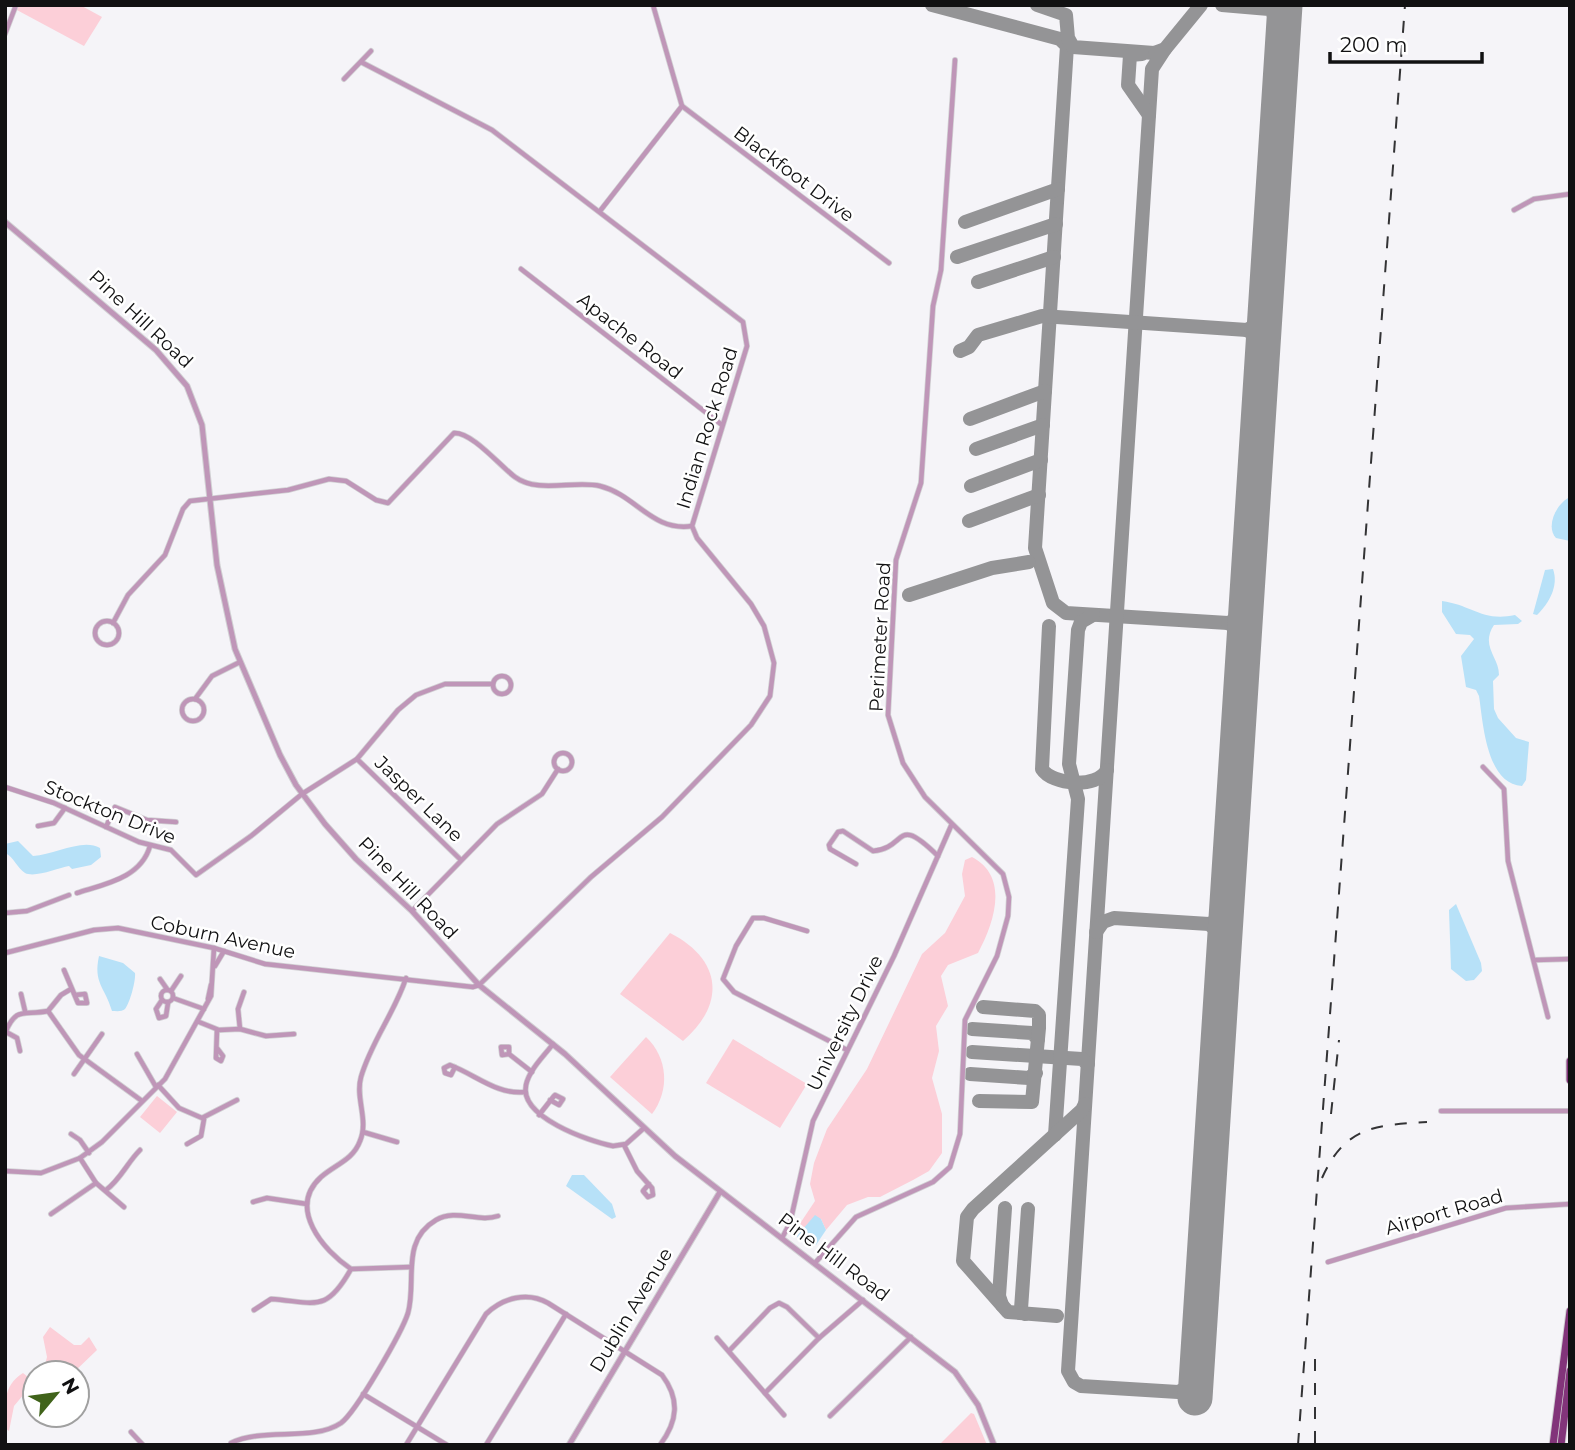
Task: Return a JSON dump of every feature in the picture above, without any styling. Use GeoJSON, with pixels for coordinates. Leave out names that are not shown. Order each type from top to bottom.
{"type":"FeatureCollection","features":[{"type":"Feature","properties":{"kind":"highway"},"geometry":{"type":"LineString","coordinates":[[1570,1060],[1570,1080]]}},
{"type":"Feature","properties":{"kind":"highway"},"geometry":{"type":"LineString","coordinates":[[1553,1445],[1570,1311]]}},
{"type":"Feature","properties":{"kind":"highway"},"geometry":{"type":"LineString","coordinates":[[1561,1445],[1568,1406],[1570,1371]]}},
{"type":"Feature","properties":{"kind":"street"},"geometry":{"type":"LineString","coordinates":[[5,34],[16,5]]}},
{"type":"Feature","properties":{"kind":"street"},"geometry":{"type":"LineString","coordinates":[[600,211],[682,106],[653,5]]}},
{"type":"Feature","properties":{"kind":"street"},"geometry":{"type":"LineString","coordinates":[[344,79],[371,51]]}},
{"type":"Feature","properties":{"kind":"street","name":"Perimeter Road"},"geometry":{"type":"LineString","coordinates":[[815,1263],[841,1232],[862,1213],[942,1175],[950,1167],[959,1145],[965,1020],[1001,945],[1009,897],[1000,869],[951,826],[925,797],[903,763],[891,728],[888,700],[897,561],[921,483],[933,306],[941,270],[955,60]]}},
{"type":"Feature","properties":{"kind":"street","name":"Indian Rock Road"},"geometry":{"type":"LineString","coordinates":[[361,62],[482,123],[744,322],[747,346],[692,526],[701,543],[751,604],[765,626],[774,663],[770,696],[751,724],[662,817],[591,877],[479,985]]}},
{"type":"Feature","properties":{"kind":"street","name":"Blackfoot Drive"},"geometry":{"type":"LineString","coordinates":[[682,106],[888,263]]}},
{"type":"Feature","properties":{"kind":"street"},"geometry":{"type":"LineString","coordinates":[[1514,210],[1534,199],[1570,194]]}},
{"type":"Feature","properties":{"kind":"street","name":"Pine Hill Road"},"geometry":{"type":"LineString","coordinates":[[5,222],[156,350],[183,380],[197,408],[204,432],[225,611],[240,662],[279,755],[302,794],[356,859],[412,911],[479,985],[553,1044],[644,1128],[720,1192],[912,1336],[963,1380],[978,1405],[994,1445]]}},
{"type":"Feature","properties":{"kind":"street","name":"Apache Road"},"geometry":{"type":"LineString","coordinates":[[521,269],[722,425]]}},
{"type":"Feature","properties":{"kind":"street"},"geometry":{"type":"LineString","coordinates":[[113,623],[128,595],[165,555],[185,506],[190,501],[288,490],[329,479],[346,481],[376,500],[388,502],[454,433],[471,440],[525,483],[602,486],[661,524],[678,528],[692,526]]}},
{"type":"Feature","properties":{"kind":"street"},"geometry":{"type":"LineString","coordinates":[[113,623],[119,633],[117,640],[107,645],[100,643],[95,632],[99,625],[113,623]]}},
{"type":"Feature","properties":{"kind":"street"},"geometry":{"type":"LineString","coordinates":[[195,699],[202,703],[204,710],[201,717],[191,721],[184,717],[181,709],[186,701],[195,699],[212,676],[240,662]]}},
{"type":"Feature","properties":{"kind":"street"},"geometry":{"type":"LineString","coordinates":[[503,676],[508,678],[511,686],[506,694],[500,694],[493,684],[495,679],[503,676]]}},
{"type":"Feature","properties":{"kind":"street"},"geometry":{"type":"LineString","coordinates":[[302,794],[357,759],[398,710],[416,695],[445,684],[493,684]]}},
{"type":"Feature","properties":{"kind":"street","name":"Jasper Lane"},"geometry":{"type":"LineString","coordinates":[[357,759],[461,860]]}},
{"type":"Feature","properties":{"kind":"street"},"geometry":{"type":"LineString","coordinates":[[1483,767],[1498,779],[1504,789],[1506,853],[1548,1017]]}},
{"type":"Feature","properties":{"kind":"street"},"geometry":{"type":"LineString","coordinates":[[412,911],[496,824],[542,794],[558,769]]}},
{"type":"Feature","properties":{"kind":"street","name":"Stockton Drive"},"geometry":{"type":"LineString","coordinates":[[5,787],[65,808],[150,846],[172,850],[196,875],[251,836],[302,794]]}},
{"type":"Feature","properties":{"kind":"street"},"geometry":{"type":"LineString","coordinates":[[106,827],[115,807],[147,820],[176,822]]}},
{"type":"Feature","properties":{"kind":"street"},"geometry":{"type":"LineString","coordinates":[[38,826],[54,823],[65,808]]}},
{"type":"Feature","properties":{"kind":"street","name":"University Drive"},"geometry":{"type":"LineString","coordinates":[[782,1238],[790,1223],[807,1138],[951,826]]}},
{"type":"Feature","properties":{"kind":"street"},"geometry":{"type":"LineString","coordinates":[[856,864],[830,849],[829,845],[838,832],[843,831],[873,851],[903,835],[913,835],[938,856]]}},
{"type":"Feature","properties":{"kind":"street"},"geometry":{"type":"LineString","coordinates":[[78,893],[133,871],[145,859],[150,846]]}},
{"type":"Feature","properties":{"kind":"street"},"geometry":{"type":"LineString","coordinates":[[5,914],[27,911],[69,895]]}},
{"type":"Feature","properties":{"kind":"street"},"geometry":{"type":"LineString","coordinates":[[807,931],[764,918],[753,918],[725,970],[723,979],[728,989],[847,1050]]}},
{"type":"Feature","properties":{"kind":"street","name":"Coburn Avenue"},"geometry":{"type":"LineString","coordinates":[[5,953],[112,928],[214,948],[265,964],[406,978],[460,988],[479,985]]}},
{"type":"Feature","properties":{"kind":"street"},"geometry":{"type":"LineString","coordinates":[[5,1171],[41,1172],[89,1153],[157,1086],[175,1065],[199,1023],[211,985],[214,948]]}},
{"type":"Feature","properties":{"kind":"street"},"geometry":{"type":"LineString","coordinates":[[214,967],[224,951]]}},
{"type":"Feature","properties":{"kind":"street"},"geometry":{"type":"LineString","coordinates":[[1535,960],[1570,959]]}},
{"type":"Feature","properties":{"kind":"street"},"geometry":{"type":"LineString","coordinates":[[64,970],[75,995]]}},
{"type":"Feature","properties":{"kind":"street"},"geometry":{"type":"LineString","coordinates":[[160,979],[170,990],[171,1001],[166,1016],[159,1018],[156,1009],[162,1000],[161,994],[170,990],[181,976]]}},
{"type":"Feature","properties":{"kind":"street"},"geometry":{"type":"LineString","coordinates":[[406,978],[361,1076],[359,1091],[363,1132],[351,1156],[318,1181],[307,1204],[315,1233],[351,1269],[411,1267]]}},
{"type":"Feature","properties":{"kind":"street"},"geometry":{"type":"LineString","coordinates":[[48,1011],[61,995],[71,989]]}},
{"type":"Feature","properties":{"kind":"street"},"geometry":{"type":"LineString","coordinates":[[240,1029],[238,1009],[244,992]]}},
{"type":"Feature","properties":{"kind":"street"},"geometry":{"type":"LineString","coordinates":[[21,994],[25,1011]]}},
{"type":"Feature","properties":{"kind":"street"},"geometry":{"type":"LineString","coordinates":[[162,1000],[204,1009]]}},
{"type":"Feature","properties":{"kind":"street"},"geometry":{"type":"LineString","coordinates":[[20,1051],[22,1042],[6,1033],[11,1020],[25,1011],[48,1011]]}},
{"type":"Feature","properties":{"kind":"street"},"geometry":{"type":"LineString","coordinates":[[48,1011],[69,1045],[142,1101]]}},
{"type":"Feature","properties":{"kind":"street"},"geometry":{"type":"LineString","coordinates":[[199,1023],[218,1030],[240,1029],[266,1036],[294,1034]]}},
{"type":"Feature","properties":{"kind":"street"},"geometry":{"type":"LineString","coordinates":[[217,1048],[218,1030]]}},
{"type":"Feature","properties":{"kind":"street"},"geometry":{"type":"LineString","coordinates":[[74,1074],[102,1034]]}},
{"type":"Feature","properties":{"kind":"street"},"geometry":{"type":"LineString","coordinates":[[553,1044],[532,1072],[525,1091],[529,1105],[538,1115],[603,1143],[624,1146],[649,1184]]}},
{"type":"Feature","properties":{"kind":"street"},"geometry":{"type":"LineString","coordinates":[[137,1054],[157,1086],[179,1108],[204,1118]]}},
{"type":"Feature","properties":{"kind":"street"},"geometry":{"type":"LineString","coordinates":[[509,1054],[532,1072]]}},
{"type":"Feature","properties":{"kind":"street"},"geometry":{"type":"LineString","coordinates":[[456,1067],[502,1091],[525,1091]]}},
{"type":"Feature","properties":{"kind":"street"},"geometry":{"type":"LineString","coordinates":[[204,1118],[237,1100]]}},
{"type":"Feature","properties":{"kind":"street"},"geometry":{"type":"LineString","coordinates":[[538,1115],[550,1100]]}},
{"type":"Feature","properties":{"kind":"street"},"geometry":{"type":"LineString","coordinates":[[1441,1111],[1570,1111]]}},
{"type":"Feature","properties":{"kind":"street"},"geometry":{"type":"LineString","coordinates":[[187,1144],[201,1136],[204,1118]]}},
{"type":"Feature","properties":{"kind":"street"},"geometry":{"type":"LineString","coordinates":[[624,1146],[644,1128]]}},
{"type":"Feature","properties":{"kind":"street"},"geometry":{"type":"LineString","coordinates":[[363,1132],[397,1142]]}},
{"type":"Feature","properties":{"kind":"street"},"geometry":{"type":"LineString","coordinates":[[71,1134],[80,1140],[89,1153]]}},
{"type":"Feature","properties":{"kind":"street"},"geometry":{"type":"LineString","coordinates":[[106,1190],[118,1181],[121,1171],[140,1150]]}},
{"type":"Feature","properties":{"kind":"street"},"geometry":{"type":"LineString","coordinates":[[80,1158],[96,1183],[124,1208]]}},
{"type":"Feature","properties":{"kind":"street"},"geometry":{"type":"LineString","coordinates":[[51,1214],[96,1183]]}},
{"type":"Feature","properties":{"kind":"street","name":"Dublin Avenue"},"geometry":{"type":"LineString","coordinates":[[569,1445],[720,1192]]}},
{"type":"Feature","properties":{"kind":"street"},"geometry":{"type":"LineString","coordinates":[[253,1202],[267,1198],[307,1204]]}},
{"type":"Feature","properties":{"kind":"street","name":"Airport Road"},"geometry":{"type":"LineString","coordinates":[[1328,1262],[1501,1209],[1570,1204]]}},
{"type":"Feature","properties":{"kind":"street"},"geometry":{"type":"LineString","coordinates":[[231,1443],[248,1437],[334,1426],[347,1417],[405,1321],[410,1297],[412,1253],[421,1233],[439,1218],[454,1214],[498,1216]]}},
{"type":"Feature","properties":{"kind":"street"},"geometry":{"type":"LineString","coordinates":[[254,1310],[271,1299],[309,1305],[321,1303],[335,1294],[351,1269]]}},
{"type":"Feature","properties":{"kind":"street"},"geometry":{"type":"LineString","coordinates":[[406,1445],[486,1314],[494,1306],[517,1297],[530,1297],[541,1299],[658,1372],[673,1394],[675,1417],[660,1445]]}},
{"type":"Feature","properties":{"kind":"street"},"geometry":{"type":"LineString","coordinates":[[765,1393],[819,1338],[864,1300]]}},
{"type":"Feature","properties":{"kind":"street"},"geometry":{"type":"LineString","coordinates":[[729,1351],[769,1308],[779,1303],[787,1307],[819,1338]]}},
{"type":"Feature","properties":{"kind":"street"},"geometry":{"type":"LineString","coordinates":[[486,1445],[566,1314]]}},
{"type":"Feature","properties":{"kind":"street"},"geometry":{"type":"LineString","coordinates":[[830,1416],[912,1336]]}},
{"type":"Feature","properties":{"kind":"street"},"geometry":{"type":"LineString","coordinates":[[717,1338],[784,1415]]}},
{"type":"Feature","properties":{"kind":"street"},"geometry":{"type":"LineString","coordinates":[[363,1394],[447,1445]]}},
{"type":"Feature","properties":{"kind":"street"},"geometry":{"type":"LineString","coordinates":[[131,1432],[143,1445]]}},
{"type":"Feature","properties":{"kind":"shaded area"},"geometry":{"type":"Polygon","coordinates":[[[16,5],[80,5],[102,17],[84,46],[15,9],[16,5]]]}},
{"type":"Feature","properties":{"kind":"shaded area"},"geometry":{"type":"Polygon","coordinates":[[[972,857],[984,866],[991,876],[995,901],[989,928],[978,953],[948,965],[941,976],[948,1006],[936,1026],[939,1051],[932,1078],[942,1114],[942,1153],[929,1171],[913,1180],[880,1197],[868,1197],[847,1205],[826,1230],[821,1219],[801,1229],[797,1236],[797,1228],[815,1201],[810,1184],[814,1163],[827,1129],[867,1069],[922,954],[945,933],[965,896],[962,874],[965,860],[972,857]]]}},
{"type":"Feature","properties":{"kind":"shaded area"},"geometry":{"type":"Polygon","coordinates":[[[670,933],[700,956],[712,982],[712,997],[707,1012],[683,1041],[620,994],[670,933]]]}},
{"type":"Feature","properties":{"kind":"shaded area"},"geometry":{"type":"Polygon","coordinates":[[[646,1037],[659,1055],[664,1074],[662,1095],[652,1114],[610,1077],[646,1037]]]}},
{"type":"Feature","properties":{"kind":"shaded area"},"geometry":{"type":"Polygon","coordinates":[[[733,1039],[807,1084],[780,1128],[706,1083],[733,1039]]]}},
{"type":"Feature","properties":{"kind":"shaded area"},"geometry":{"type":"Polygon","coordinates":[[[157,1096],[177,1112],[160,1133],[140,1117],[157,1096]]]}},
{"type":"Feature","properties":{"kind":"shaded area"},"geometry":{"type":"Polygon","coordinates":[[[50,1327],[74,1345],[81,1345],[89,1337],[97,1350],[88,1359],[46,1359],[43,1337],[50,1327]]]}},
{"type":"Feature","properties":{"kind":"shaded area"},"geometry":{"type":"Polygon","coordinates":[[[21,1374],[21,1398],[14,1406],[9,1431],[5,1428],[6,1397],[16,1378],[21,1374]]]}},
{"type":"Feature","properties":{"kind":"shaded area"},"geometry":{"type":"Polygon","coordinates":[[[971,1413],[974,1414],[987,1445],[939,1445],[971,1413]]]}},
{"type":"Feature","properties":{"kind":"water"},"geometry":{"type":"Polygon","coordinates":[[[1570,497],[1570,541],[1556,538],[1552,521],[1557,509],[1570,497]]]}},
{"type":"Feature","properties":{"kind":"water"},"geometry":{"type":"Polygon","coordinates":[[[1553,569],[1555,582],[1552,594],[1537,615],[1533,614],[1545,570],[1553,569]]]}},
{"type":"Feature","properties":{"kind":"water"},"geometry":{"type":"Polygon","coordinates":[[[1442,601],[1485,615],[1515,615],[1522,621],[1518,624],[1494,625],[1490,632],[1489,645],[1499,675],[1493,681],[1494,709],[1498,718],[1516,738],[1529,742],[1526,780],[1522,786],[1510,783],[1494,764],[1488,750],[1479,696],[1476,690],[1466,687],[1461,656],[1474,639],[1470,635],[1456,634],[1442,612],[1442,601]]]}},
{"type":"Feature","properties":{"kind":"water"},"geometry":{"type":"Polygon","coordinates":[[[18,841],[33,856],[93,845],[100,848],[101,857],[91,865],[72,869],[69,866],[40,874],[29,874],[22,871],[5,853],[5,844],[18,841]]]}},
{"type":"Feature","properties":{"kind":"water"},"geometry":{"type":"Polygon","coordinates":[[[1456,904],[1481,963],[1482,971],[1474,980],[1466,981],[1451,969],[1449,910],[1456,904]]]}},
{"type":"Feature","properties":{"kind":"water"},"geometry":{"type":"Polygon","coordinates":[[[99,956],[123,963],[135,973],[131,997],[124,1010],[112,1011],[99,979],[99,956]]]}},
{"type":"Feature","properties":{"kind":"water"},"geometry":{"type":"Polygon","coordinates":[[[572,1175],[584,1175],[612,1204],[616,1217],[612,1219],[566,1186],[572,1175]]]}},
{"type":"Feature","properties":{"kind":"water"},"geometry":{"type":"Polygon","coordinates":[[[815,1215],[821,1219],[826,1230],[816,1245],[799,1241],[797,1236],[815,1215]]]}},
{"type":"Feature","properties":{"kind":"taxiway"},"geometry":{"type":"LineString","coordinates":[[932,5],[1060,39],[1067,46],[1035,548],[1053,603],[1066,613],[1228,623],[1238,629],[1243,641]]}},
{"type":"Feature","properties":{"kind":"taxiway"},"geometry":{"type":"LineString","coordinates":[[1037,5],[1066,15],[1068,38],[1073,47],[1154,53],[1165,49],[1201,5]]}},
{"type":"Feature","properties":{"kind":"taxiway"},"geometry":{"type":"LineString","coordinates":[[1222,5],[1269,9],[1283,22]]}},
{"type":"Feature","properties":{"kind":"taxiway"},"geometry":{"type":"LineString","coordinates":[[1165,49],[1152,69],[1068,1371],[1074,1382],[1081,1386],[1178,1392],[1191,1386],[1196,1373]]}},
{"type":"Feature","properties":{"kind":"taxiway"},"geometry":{"type":"LineString","coordinates":[[1142,54],[1130,55],[1128,85],[1149,115]]}},
{"type":"Feature","properties":{"kind":"taxiway"},"geometry":{"type":"LineString","coordinates":[[965,222],[1058,189]]}},
{"type":"Feature","properties":{"kind":"taxiway"},"geometry":{"type":"LineString","coordinates":[[957,257],[1056,224]]}},
{"type":"Feature","properties":{"kind":"taxiway"},"geometry":{"type":"LineString","coordinates":[[978,282],[1054,257]]}},
{"type":"Feature","properties":{"kind":"taxiway"},"geometry":{"type":"LineString","coordinates":[[1262,352],[1258,337],[1247,330],[1260,323],[1265,311]]}},
{"type":"Feature","properties":{"kind":"taxiway"},"geometry":{"type":"LineString","coordinates":[[960,351],[969,347],[978,335],[1042,316],[1247,330]]}},
{"type":"Feature","properties":{"kind":"taxiway"},"geometry":{"type":"LineString","coordinates":[[970,419],[1045,391]]}},
{"type":"Feature","properties":{"kind":"taxiway"},"geometry":{"type":"LineString","coordinates":[[976,449],[1043,425]]}},
{"type":"Feature","properties":{"kind":"taxiway"},"geometry":{"type":"LineString","coordinates":[[971,486],[1041,460]]}},
{"type":"Feature","properties":{"kind":"taxiway"},"geometry":{"type":"LineString","coordinates":[[969,521],[1039,495]]}},
{"type":"Feature","properties":{"kind":"taxiway"},"geometry":{"type":"LineString","coordinates":[[909,595],[992,568],[1029,562]]}},
{"type":"Feature","properties":{"kind":"taxiway"},"geometry":{"type":"LineString","coordinates":[[1228,623],[1239,618],[1246,604]]}},
{"type":"Feature","properties":{"kind":"taxiway"},"geometry":{"type":"LineString","coordinates":[[1055,1135],[1078,799],[1069,764],[1078,630],[1081,622],[1093,615]]}},
{"type":"Feature","properties":{"kind":"taxiway"},"geometry":{"type":"LineString","coordinates":[[1049,626],[1042,769],[1055,779],[1074,783],[1094,780],[1107,770]]}},
{"type":"Feature","properties":{"kind":"taxiway"},"geometry":{"type":"LineString","coordinates":[[1209,924],[1218,921],[1226,906]]}},
{"type":"Feature","properties":{"kind":"taxiway"},"geometry":{"type":"LineString","coordinates":[[1096,932],[1103,922],[1114,918],[1209,924],[1220,933],[1223,949]]}},
{"type":"Feature","properties":{"kind":"taxiway"},"geometry":{"type":"LineString","coordinates":[[979,1101],[1032,1102],[1039,1028],[1039,1015],[1035,1011],[983,1007]]}},
{"type":"Feature","properties":{"kind":"taxiway"},"geometry":{"type":"LineString","coordinates":[[972,1029],[1032,1033],[1038,1039]]}},
{"type":"Feature","properties":{"kind":"taxiway"},"geometry":{"type":"LineString","coordinates":[[972,1052],[1082,1059],[1088,1064]]}},
{"type":"Feature","properties":{"kind":"taxiway"},"geometry":{"type":"LineString","coordinates":[[970,1074],[1029,1078],[1036,1073]]}},
{"type":"Feature","properties":{"kind":"taxiway"},"geometry":{"type":"LineString","coordinates":[[1057,1316],[1008,1312],[963,1261],[967,1217],[1082,1110],[1085,1104]]}},
{"type":"Feature","properties":{"kind":"taxiway"},"geometry":{"type":"LineString","coordinates":[[1002,1305],[999,1296],[1005,1208]]}},
{"type":"Feature","properties":{"kind":"taxiway"},"geometry":{"type":"LineString","coordinates":[[1025,1314],[1021,1309],[1028,1209]]}},
{"type":"Feature","properties":{"kind":"runway"},"geometry":{"type":"LineString","coordinates":[[1195,1398],[1285,5]]}},
{"type":"Feature","properties":{"kind":"railway"},"geometry":{"type":"LineString","coordinates":[[1298,1445],[1405,5]]}},
{"type":"Feature","properties":{"kind":"railway"},"geometry":{"type":"LineString","coordinates":[[1331,1114],[1339,1040]]}},
{"type":"Feature","properties":{"kind":"railway"},"geometry":{"type":"LineString","coordinates":[[1322,1178],[1331,1161],[1352,1138],[1377,1127],[1427,1122]]}},
{"type":"Feature","properties":{"kind":"railway"},"geometry":{"type":"LineString","coordinates":[[1315,1359],[1315,1443]]}}]}
